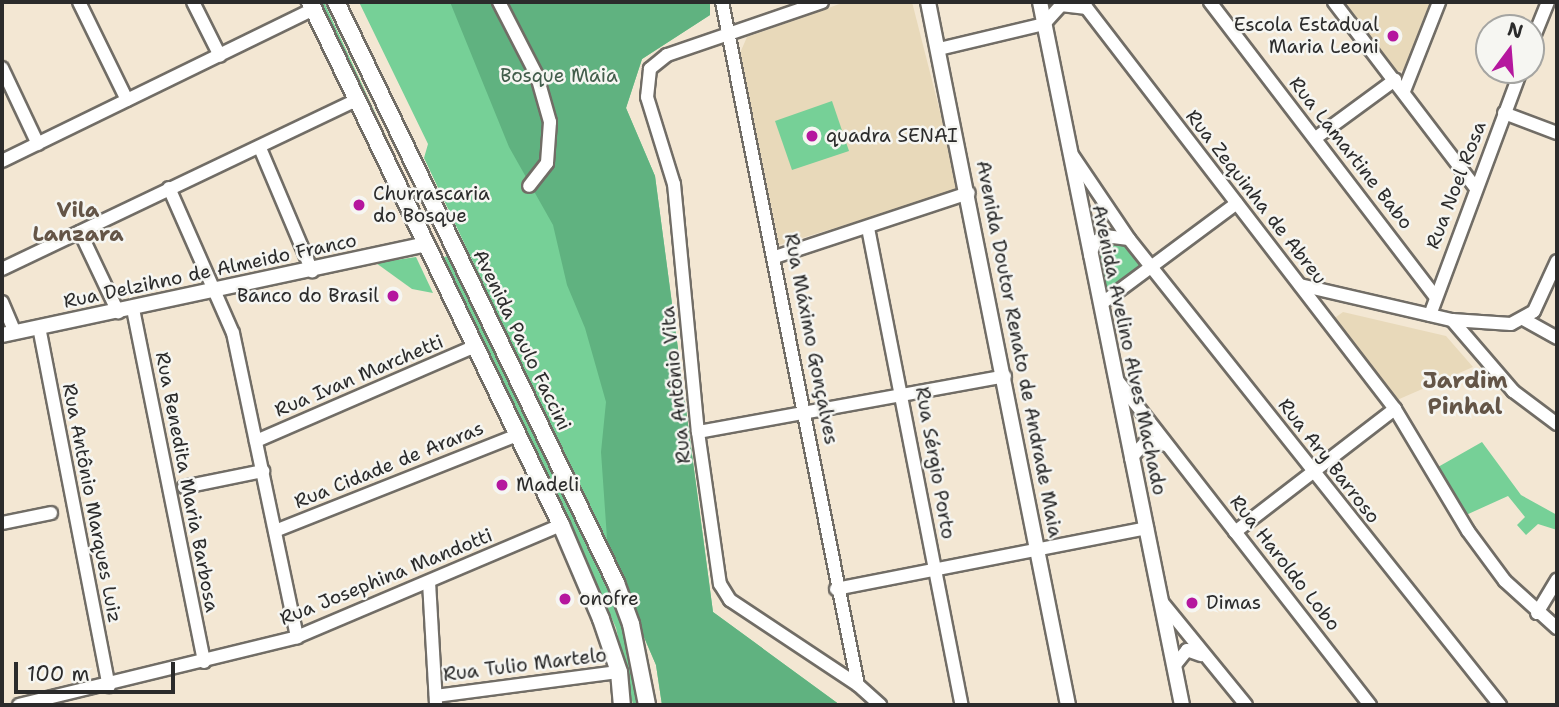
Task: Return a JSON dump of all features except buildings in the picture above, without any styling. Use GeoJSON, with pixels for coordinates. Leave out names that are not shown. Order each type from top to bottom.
{"type":"FeatureCollection","features":[{"type":"Feature","properties":{"kind":"main road","name":"Avenida Paulo Faccini"},"geometry":{"type":"LineString","coordinates":[[336,2],[616,583],[634,635],[647,705]]}},
{"type":"Feature","properties":{"kind":"main road"},"geometry":{"type":"LineString","coordinates":[[312,5],[355,101],[561,525],[619,672],[622,705]]}},
{"type":"Feature","properties":{"kind":"main road"},"geometry":{"type":"LineString","coordinates":[[382,157],[399,181],[407,183],[419,174]]}},
{"type":"Feature","properties":{"kind":"main road"},"geometry":{"type":"LineString","coordinates":[[426,244],[456,251]]}},
{"type":"Feature","properties":{"kind":"street"},"geometry":{"type":"LineString","coordinates":[[79,2],[127,100]]}},
{"type":"Feature","properties":{"kind":"street"},"geometry":{"type":"LineString","coordinates":[[193,2],[220,56]]}},
{"type":"Feature","properties":{"kind":"street"},"geometry":{"type":"LineString","coordinates":[[499,2],[537,76],[550,122],[547,163],[533,182]]}},
{"type":"Feature","properties":{"kind":"street","name":"Rua Máximo Gonçalves"},"geometry":{"type":"LineString","coordinates":[[722,2],[807,413],[836,589],[858,685]]}},
{"type":"Feature","properties":{"kind":"street","name":"Rua Antônio Vita"},"geometry":{"type":"LineString","coordinates":[[822,2],[660,59],[650,69],[647,90],[674,184],[698,432],[723,593],[858,685],[880,705]]}},
{"type":"Feature","properties":{"kind":"street","name":"Avenida Doutor Renato de Andrade Maia"},"geometry":{"type":"LineString","coordinates":[[929,2],[969,193],[1068,705]]}},
{"type":"Feature","properties":{"kind":"street","name":"Avenida Avelino Alves Machado"},"geometry":{"type":"LineString","coordinates":[[1040,2],[1182,705]]}},
{"type":"Feature","properties":{"kind":"street","name":"Rua Lamartine Babo"},"geometry":{"type":"LineString","coordinates":[[1210,2],[1317,137],[1434,296]]}},
{"type":"Feature","properties":{"kind":"street"},"geometry":{"type":"LineString","coordinates":[[1334,2],[1475,187]]}},
{"type":"Feature","properties":{"kind":"street"},"geometry":{"type":"LineString","coordinates":[[1404,91],[1439,2]]}},
{"type":"Feature","properties":{"kind":"street"},"geometry":{"type":"LineString","coordinates":[[2,161],[220,56],[312,5]]}},
{"type":"Feature","properties":{"kind":"street","name":"Rua Zequinha de Abreu"},"geometry":{"type":"LineString","coordinates":[[1044,24],[1061,5],[1085,5],[1395,410],[1468,531],[1537,613],[1557,628]]}},
{"type":"Feature","properties":{"kind":"street"},"geometry":{"type":"LineString","coordinates":[[939,48],[1044,24]]}},
{"type":"Feature","properties":{"kind":"street"},"geometry":{"type":"LineString","coordinates":[[2,68],[38,144]]}},
{"type":"Feature","properties":{"kind":"street"},"geometry":{"type":"LineString","coordinates":[[1317,137],[1395,79]]}},
{"type":"Feature","properties":{"kind":"street","name":"Rua Noel Rosa"},"geometry":{"type":"LineString","coordinates":[[1430,315],[1434,296],[1515,84]]}},
{"type":"Feature","properties":{"kind":"street"},"geometry":{"type":"LineString","coordinates":[[2,269],[355,101]]}},
{"type":"Feature","properties":{"kind":"street"},"geometry":{"type":"LineString","coordinates":[[1504,113],[1557,133]]}},
{"type":"Feature","properties":{"kind":"street"},"geometry":{"type":"LineString","coordinates":[[260,148],[312,271]]}},
{"type":"Feature","properties":{"kind":"street","name":"Rua Ary Barroso"},"geometry":{"type":"LineString","coordinates":[[1070,152],[1129,239],[1500,705]]}},
{"type":"Feature","properties":{"kind":"street"},"geometry":{"type":"LineString","coordinates":[[169,188],[217,291],[233,333],[297,637]]}},
{"type":"Feature","properties":{"kind":"street"},"geometry":{"type":"LineString","coordinates":[[775,257],[969,193]]}},
{"type":"Feature","properties":{"kind":"street"},"geometry":{"type":"LineString","coordinates":[[1101,304],[1153,269],[1237,203]]}},
{"type":"Feature","properties":{"kind":"street","name":"Rua Sérgio Porto"},"geometry":{"type":"LineString","coordinates":[[868,228],[903,392],[962,705]]}},
{"type":"Feature","properties":{"kind":"street"},"geometry":{"type":"LineString","coordinates":[[80,232],[118,312]]}},
{"type":"Feature","properties":{"kind":"street"},"geometry":{"type":"LineString","coordinates":[[1090,255],[1095,242],[1105,236],[1129,239]]}},
{"type":"Feature","properties":{"kind":"street","name":"Rua Delzihno de Almeido Franco"},"geometry":{"type":"LineString","coordinates":[[8,333],[312,271],[426,244]]}},
{"type":"Feature","properties":{"kind":"street"},"geometry":{"type":"LineString","coordinates":[[1525,320],[1541,300],[1557,261]]}},
{"type":"Feature","properties":{"kind":"street"},"geometry":{"type":"LineString","coordinates":[[1300,285],[1452,320],[1496,325],[1525,320],[1557,338]]}},
{"type":"Feature","properties":{"kind":"street"},"geometry":{"type":"LineString","coordinates":[[2,302],[8,333]]}},
{"type":"Feature","properties":{"kind":"street","name":"Rua Benedita Maria Barbosa"},"geometry":{"type":"LineString","coordinates":[[133,309],[204,663]]}},
{"type":"Feature","properties":{"kind":"street"},"geometry":{"type":"LineString","coordinates":[[1452,320],[1513,391],[1557,424]]}},
{"type":"Feature","properties":{"kind":"street","name":"Rua Antônio Marques Luiz"},"geometry":{"type":"LineString","coordinates":[[40,327],[108,686]]}},
{"type":"Feature","properties":{"kind":"street","name":"Rua Ivan Marchetti"},"geometry":{"type":"LineString","coordinates":[[256,441],[476,346]]}},
{"type":"Feature","properties":{"kind":"street"},"geometry":{"type":"LineString","coordinates":[[698,432],[807,413],[903,392],[1005,376]]}},
{"type":"Feature","properties":{"kind":"street","name":"Rua Haroldo Lobo"},"geometry":{"type":"LineString","coordinates":[[1116,379],[1370,705]]}},
{"type":"Feature","properties":{"kind":"street"},"geometry":{"type":"LineString","coordinates":[[1235,532],[1312,470],[1395,410]]}},
{"type":"Feature","properties":{"kind":"street","name":"Rua Cidade de Araras"},"geometry":{"type":"LineString","coordinates":[[275,531],[517,435]]}},
{"type":"Feature","properties":{"kind":"street"},"geometry":{"type":"LineString","coordinates":[[1131,458],[1147,441],[1167,446]]}},
{"type":"Feature","properties":{"kind":"street"},"geometry":{"type":"LineString","coordinates":[[184,487],[263,471]]}},
{"type":"Feature","properties":{"kind":"street"},"geometry":{"type":"LineString","coordinates":[[2,523],[51,513]]}},
{"type":"Feature","properties":{"kind":"street","name":"Rua Josephina Mandotti"},"geometry":{"type":"LineString","coordinates":[[19,705],[204,663],[297,637],[561,525]]}},
{"type":"Feature","properties":{"kind":"street"},"geometry":{"type":"LineString","coordinates":[[836,589],[1147,528]]}},
{"type":"Feature","properties":{"kind":"street"},"geometry":{"type":"LineString","coordinates":[[1537,613],[1557,580]]}},
{"type":"Feature","properties":{"kind":"street"},"geometry":{"type":"LineString","coordinates":[[429,582],[436,701]]}},
{"type":"Feature","properties":{"kind":"street"},"geometry":{"type":"LineString","coordinates":[[1161,602],[1246,705]]}},
{"type":"Feature","properties":{"kind":"street"},"geometry":{"type":"LineString","coordinates":[[1175,665],[1187,650],[1204,657]]}},
{"type":"Feature","properties":{"kind":"street","name":"Rua Tulio Martelo"},"geometry":{"type":"LineString","coordinates":[[436,701],[619,672]]}},
{"type":"Feature","properties":{"kind":"shaded area"},"geometry":{"type":"Polygon","coordinates":[[[845,2],[912,2],[960,190],[779,245],[740,53],[747,37],[845,2]]]}},
{"type":"Feature","properties":{"kind":"shaded area","name":"Escola Estadual Maria Leoni"},"geometry":{"type":"Polygon","coordinates":[[[1344,2],[1430,2],[1404,70],[1397,72],[1344,2]]]}},
{"type":"Feature","properties":{"kind":"shaded area"},"geometry":{"type":"Polygon","coordinates":[[[1343,312],[1446,336],[1473,367],[1397,400],[1332,320],[1343,312]]]}},
{"type":"Feature","properties":{"kind":"green space"},"geometry":{"type":"Polygon","coordinates":[[[314,2],[324,2],[402,171],[386,155],[314,2]]]}},
{"type":"Feature","properties":{"kind":"green space","name":"Bosque Maia"},"geometry":{"type":"Polygon","coordinates":[[[359,2],[710,2],[710,15],[642,59],[626,108],[655,176],[713,612],[840,705],[662,705],[656,665],[581,491],[424,158],[428,144],[359,2]]]}},
{"type":"Feature","properties":{"kind":"green space","name":"Bosque Maia"},"geometry":{"type":"Polygon","coordinates":[[[450,2],[710,2],[710,15],[642,59],[626,108],[655,176],[713,612],[840,705],[662,705],[656,665],[608,553],[601,452],[606,402],[585,328],[567,285],[553,225],[509,147],[450,2]]]}},
{"type":"Feature","properties":{"kind":"green space","name":"quadra SENAI"},"geometry":{"type":"Polygon","coordinates":[[[832,101],[849,151],[792,170],[775,121],[832,101]]]}},
{"type":"Feature","properties":{"kind":"green space"},"geometry":{"type":"Polygon","coordinates":[[[1120,238],[1151,270],[1105,301],[1096,249],[1120,238]]]}},
{"type":"Feature","properties":{"kind":"green space"},"geometry":{"type":"Polygon","coordinates":[[[450,255],[609,588],[623,624],[641,705],[633,705],[616,628],[574,532],[442,258],[450,255]]]}},
{"type":"Feature","properties":{"kind":"green space"},"geometry":{"type":"Polygon","coordinates":[[[416,257],[433,293],[412,289],[376,263],[416,257]]]}},
{"type":"Feature","properties":{"kind":"green space"},"geometry":{"type":"Polygon","coordinates":[[[1482,442],[1521,495],[1557,515],[1557,530],[1538,524],[1526,535],[1517,525],[1525,517],[1508,496],[1466,515],[1438,467],[1482,442]]]}},
{"type":"Feature","properties":{"kind":"place","name":"Escola Estadual Maria Leoni"},"geometry":{"type":"Point","coordinates":[1393,36]}},
{"type":"Feature","properties":{"kind":"place","name":"quadra SENAI"},"geometry":{"type":"Point","coordinates":[812,136]}},
{"type":"Feature","properties":{"kind":"place","name":"Churrascaria do Bosque"},"geometry":{"type":"Point","coordinates":[359,205]}},
{"type":"Feature","properties":{"kind":"place","name":"Banco do Brasil"},"geometry":{"type":"Point","coordinates":[393,296]}},
{"type":"Feature","properties":{"kind":"place","name":"Madeli"},"geometry":{"type":"Point","coordinates":[502,485]}},
{"type":"Feature","properties":{"kind":"place","name":"onofre"},"geometry":{"type":"Point","coordinates":[565,599]}},
{"type":"Feature","properties":{"kind":"place","name":"Dimas"},"geometry":{"type":"Point","coordinates":[1192,603]}},
{"type":"Feature","properties":{"kind":"district","name":"Vila Lanzara"},"geometry":{"type":"Point","coordinates":[78,222]}},
{"type":"Feature","properties":{"kind":"district","name":"Jardim Pinhal"},"geometry":{"type":"Point","coordinates":[1465,393]}}]}
